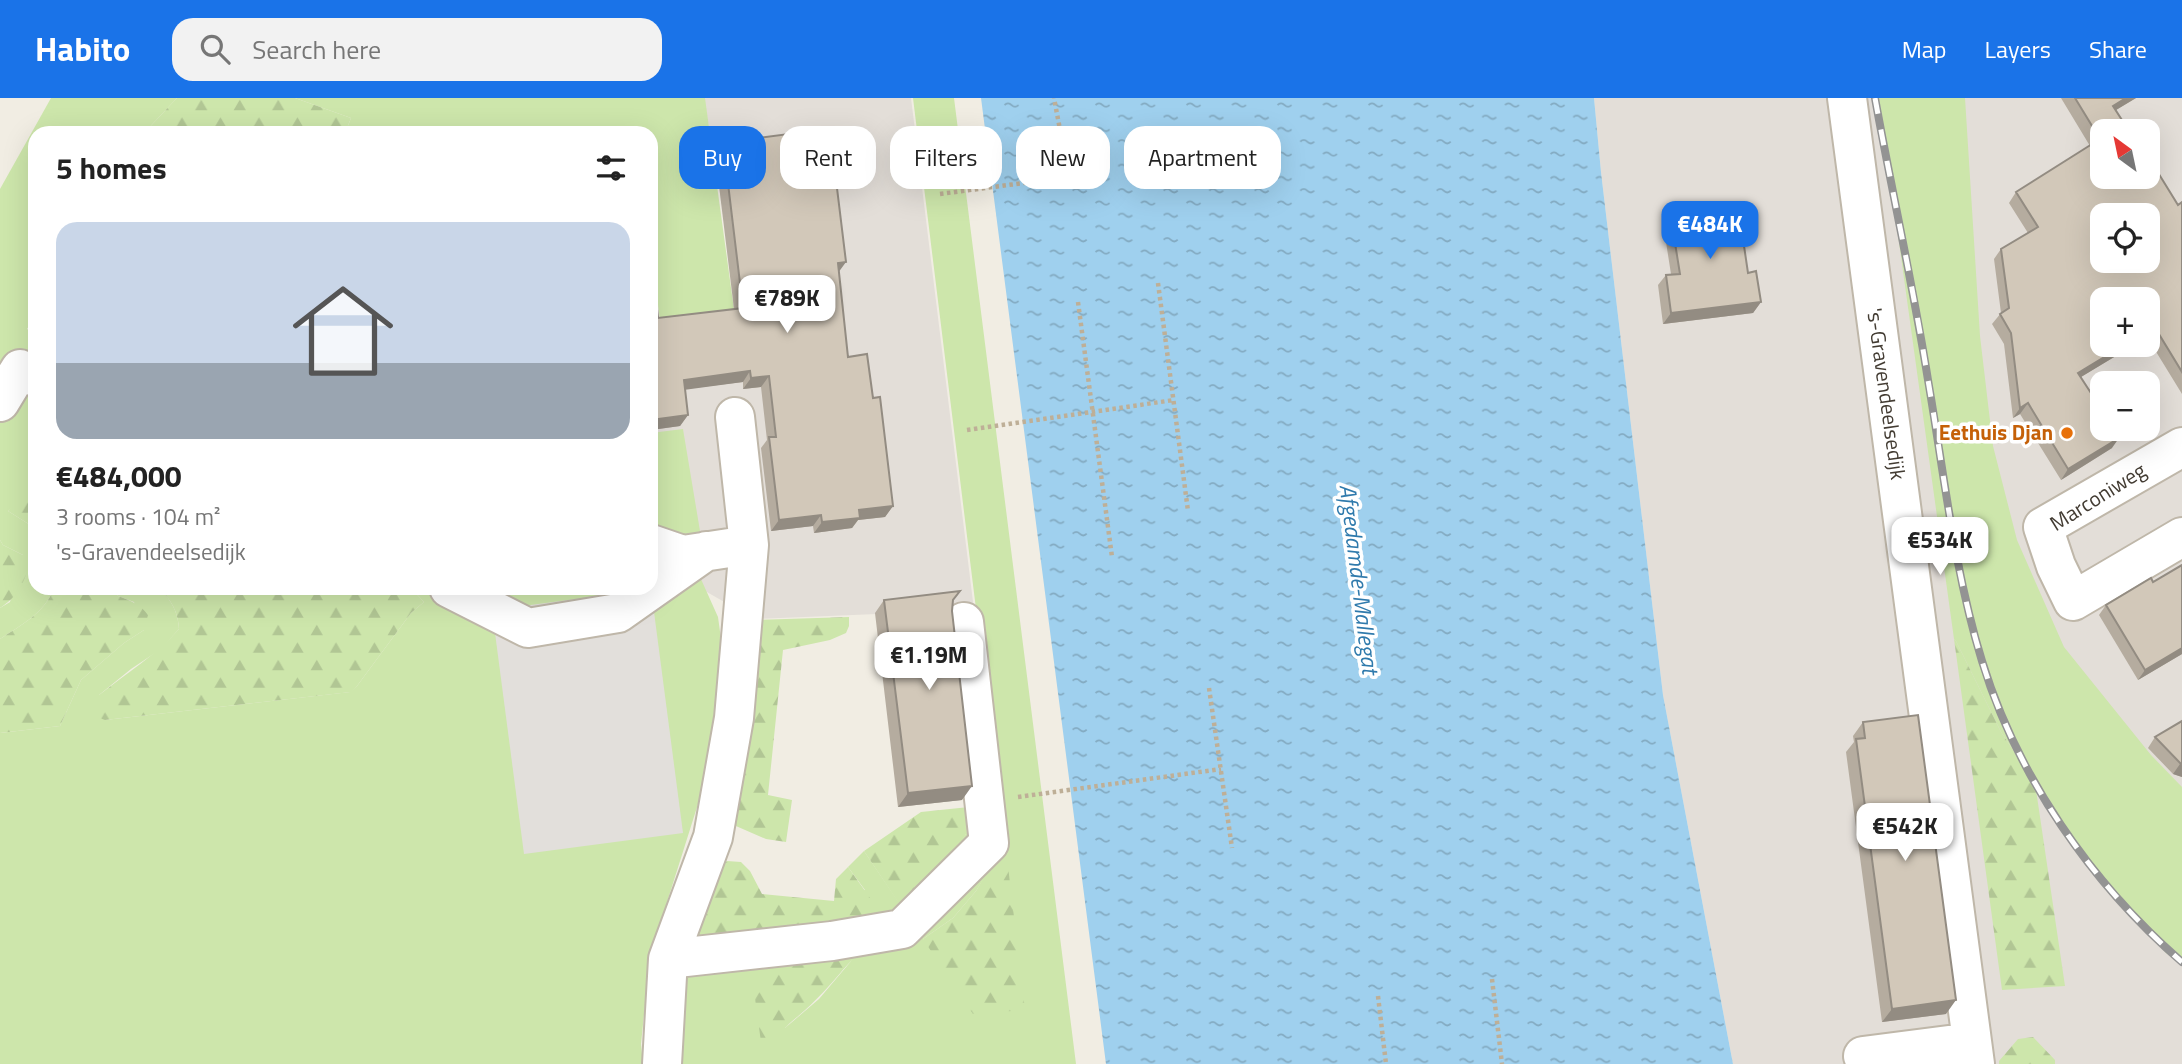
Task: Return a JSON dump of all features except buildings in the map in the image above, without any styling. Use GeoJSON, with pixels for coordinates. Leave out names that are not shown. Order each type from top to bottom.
{"type":"FeatureCollection","features":[{"type":"Feature","properties":{"kind":"street","name":"'s-Gravendeelsedijk"},"geometry":{"type":"LineString","coordinates":[[1847,98],[1973,1053]]}},
{"type":"Feature","properties":{"kind":"street"},"geometry":{"type":"LineString","coordinates":[[0,402],[20,369],[28,373]]}},
{"type":"Feature","properties":{"kind":"street"},"geometry":{"type":"LineString","coordinates":[[662,1064],[668,959],[713,837],[734,718],[749,545],[734,417]]}},
{"type":"Feature","properties":{"kind":"street","name":"Marconiweg"},"geometry":{"type":"LineString","coordinates":[[2182,447],[2043,527],[2056,566],[2073,601],[2182,537]]}},
{"type":"Feature","properties":{"kind":"street"},"geometry":{"type":"LineString","coordinates":[[658,546],[683,555],[749,545]]}},
{"type":"Feature","properties":{"kind":"street"},"geometry":{"type":"LineString","coordinates":[[658,585],[706,551]]}},
{"type":"Feature","properties":{"kind":"street"},"geometry":{"type":"LineString","coordinates":[[463,595],[528,628],[618,613],[644,595]]}},
{"type":"Feature","properties":{"kind":"street"},"geometry":{"type":"LineString","coordinates":[[668,959],[832,941],[902,929],[989,843],[964,622]]}},
{"type":"Feature","properties":{"kind":"street"},"geometry":{"type":"LineString","coordinates":[[1864,1056],[1973,1053]]}},
{"type":"Feature","properties":{"kind":"path"},"geometry":{"type":"LineString","coordinates":[[940,194],[1069,177],[1054,98]]}},
{"type":"Feature","properties":{"kind":"path"},"geometry":{"type":"LineString","coordinates":[[1158,283],[1188,511]]}},
{"type":"Feature","properties":{"kind":"path"},"geometry":{"type":"LineString","coordinates":[[1078,302],[1112,557]]}},
{"type":"Feature","properties":{"kind":"path"},"geometry":{"type":"LineString","coordinates":[[967,430],[1174,400]]}},
{"type":"Feature","properties":{"kind":"path"},"geometry":{"type":"LineString","coordinates":[[1209,688],[1232,848]]}},
{"type":"Feature","properties":{"kind":"path"},"geometry":{"type":"LineString","coordinates":[[1009,798],[1221,769]]}},
{"type":"Feature","properties":{"kind":"path"},"geometry":{"type":"LineString","coordinates":[[1492,979],[1502,1064]]}},
{"type":"Feature","properties":{"kind":"path"},"geometry":{"type":"LineString","coordinates":[[1378,996],[1386,1064]]}},
{"type":"Feature","properties":{"kind":"shaded area"},"geometry":{"type":"Polygon","coordinates":[[[704,98],[911,98],[914,126],[890,126],[890,189],[922,189],[974,610],[754,619],[658,564],[658,177],[740,312],[719,189],[766,189],[766,126],[709,126],[704,98]]]}},
{"type":"Feature","properties":{"kind":"shaded area"},"geometry":{"type":"Polygon","coordinates":[[[1594,98],[2182,98],[2182,1064],[1733,1064],[1663,695],[1594,98]]]}},
{"type":"Feature","properties":{"kind":"shaded area"},"geometry":{"type":"Polygon","coordinates":[[[606,595],[652,595],[683,833],[524,854],[492,610],[606,595]]]}},
{"type":"Feature","properties":{"kind":"green space"},"geometry":{"type":"Polygon","coordinates":[[[51,98],[177,98],[151,126],[35,126],[51,98]]]}},
{"type":"Feature","properties":{"kind":"green space"},"geometry":{"type":"Polygon","coordinates":[[[177,98],[295,98],[351,118],[348,126],[151,126],[177,98]]]}},
{"type":"Feature","properties":{"kind":"green space"},"geometry":{"type":"Polygon","coordinates":[[[295,98],[705,98],[709,126],[679,126],[679,189],[717,189],[735,317],[661,327],[658,305],[658,126],[348,126],[351,118],[295,98]]]}},
{"type":"Feature","properties":{"kind":"green space"},"geometry":{"type":"Polygon","coordinates":[[[913,98],[954,98],[958,126],[916,126],[913,98]]]}},
{"type":"Feature","properties":{"kind":"green space"},"geometry":{"type":"Polygon","coordinates":[[[1879,98],[1965,98],[1980,336],[1993,446],[2017,540],[2064,647],[2151,755],[2182,787],[2182,965],[2166,953],[2103,883],[2001,732],[1954,639],[1879,98]]]}},
{"type":"Feature","properties":{"kind":"green space"},"geometry":{"type":"Polygon","coordinates":[[[28,139],[28,490],[8,511],[28,524],[28,595],[51,595],[45,605],[0,639],[0,608],[10,602],[23,555],[3,545],[0,540],[0,189],[28,139]]]}},
{"type":"Feature","properties":{"kind":"green space"},"geometry":{"type":"Polygon","coordinates":[[[924,189],[965,189],[1076,1064],[682,1064],[680,1042],[687,954],[865,890],[848,867],[864,851],[906,913],[966,834],[976,609],[924,189]],[[992,865],[976,891],[953,918],[923,939],[1024,1010],[992,865]],[[852,960],[785,1028],[819,999],[852,960]]]}},
{"type":"Feature","properties":{"kind":"green space"},"geometry":{"type":"Polygon","coordinates":[[[683,429],[700,531],[689,540],[658,531],[658,432],[683,429]]]}},
{"type":"Feature","properties":{"kind":"green space"},"geometry":{"type":"Polygon","coordinates":[[[28,488],[28,524],[8,511],[28,488]]]}},
{"type":"Feature","properties":{"kind":"green space"},"geometry":{"type":"Polygon","coordinates":[[[0,540],[3,545],[23,555],[28,569],[19,590],[0,608],[0,540]]]}},
{"type":"Feature","properties":{"kind":"green space"},"geometry":{"type":"Polygon","coordinates":[[[658,561],[696,568],[718,617],[723,653],[717,719],[698,804],[650,956],[641,1044],[643,1064],[0,1064],[0,733],[60,726],[81,680],[124,643],[144,630],[134,602],[118,595],[165,595],[173,606],[179,629],[161,649],[99,695],[105,720],[350,692],[411,613],[424,602],[418,595],[658,595],[658,561]]]}},
{"type":"Feature","properties":{"kind":"green space"},"geometry":{"type":"Polygon","coordinates":[[[118,595],[138,605],[148,615],[144,630],[124,643],[81,680],[60,726],[0,733],[0,639],[24,623],[45,605],[50,597],[118,595]]]}},
{"type":"Feature","properties":{"kind":"green space"},"geometry":{"type":"Polygon","coordinates":[[[165,595],[418,595],[424,602],[411,613],[351,692],[105,720],[97,717],[99,695],[151,656],[179,629],[173,606],[165,595]]]}},
{"type":"Feature","properties":{"kind":"green space"},"geometry":{"type":"Polygon","coordinates":[[[849,617],[846,633],[830,640],[783,650],[768,795],[792,800],[786,842],[766,839],[729,823],[754,620],[849,617]]]}},
{"type":"Feature","properties":{"kind":"green space"},"geometry":{"type":"Polygon","coordinates":[[[1954,639],[2001,732],[2035,783],[2065,986],[2002,990],[1954,639]]]}},
{"type":"Feature","properties":{"kind":"green space"},"geometry":{"type":"Polygon","coordinates":[[[969,807],[966,834],[906,914],[864,851],[921,812],[969,807]]]}},
{"type":"Feature","properties":{"kind":"green space"},"geometry":{"type":"Polygon","coordinates":[[[1005,841],[1025,1010],[973,1014],[923,939],[953,918],[976,891],[1005,841]]]}},
{"type":"Feature","properties":{"kind":"green space"},"geometry":{"type":"Polygon","coordinates":[[[727,861],[741,862],[750,871],[762,894],[834,901],[836,879],[848,867],[888,923],[727,949],[690,935],[711,873],[727,861]]]}},
{"type":"Feature","properties":{"kind":"green space"},"geometry":{"type":"Polygon","coordinates":[[[852,959],[811,1005],[761,1042],[751,969],[852,959]]]}},
{"type":"Feature","properties":{"kind":"green space"},"geometry":{"type":"Polygon","coordinates":[[[2033,1037],[2055,1060],[2055,1064],[1999,1064],[2018,1039],[2033,1037]]]}},
{"type":"Feature","properties":{"kind":"water","name":"Afgedamde-Mallegat"},"geometry":{"type":"Polygon","coordinates":[[[981,98],[1594,98],[1663,695],[1733,1064],[1106,1064],[993,189],[1002,189],[1002,126],[985,126],[981,98]]]}},
{"type":"Feature","properties":{"kind":"railway"},"geometry":{"type":"LineString","coordinates":[[1875,98],[1922,344],[1964,592],[1982,661],[1997,704],[2015,745],[2061,825],[2117,898],[2182,962]]}},
{"type":"Feature","properties":{"kind":"place","name":"Eethuis Djan"},"geometry":{"type":"Point","coordinates":[2067,433]}}]}
